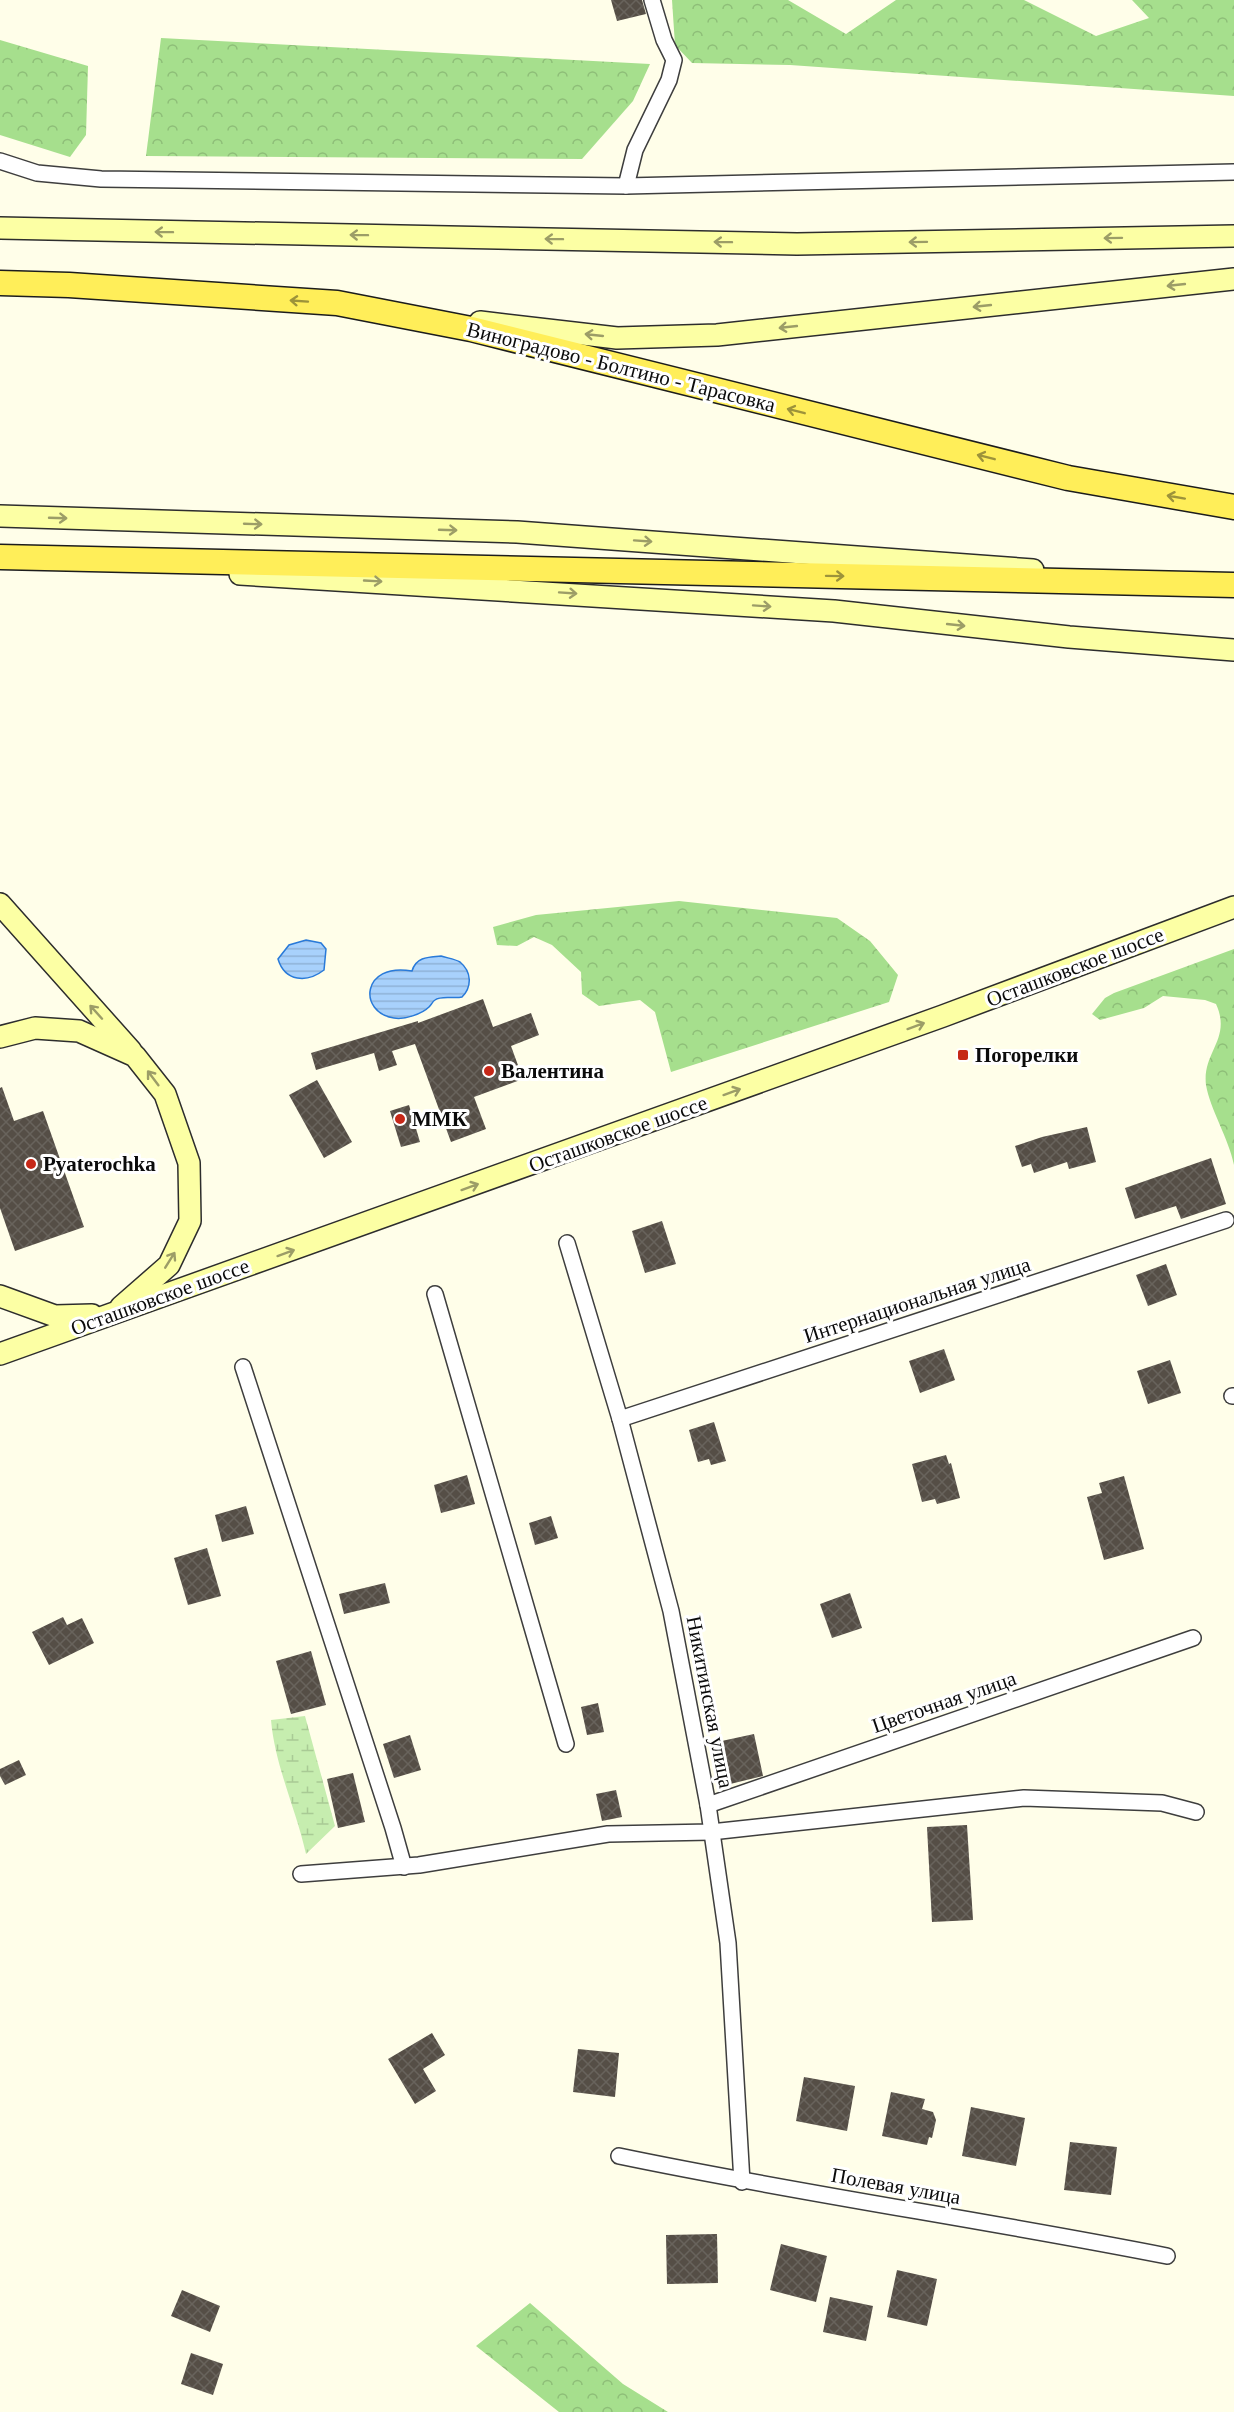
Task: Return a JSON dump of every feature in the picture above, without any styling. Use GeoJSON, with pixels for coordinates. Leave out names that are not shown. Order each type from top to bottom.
{"type":"FeatureCollection","features":[{"type":"Feature","properties":{"kind":"main road"},"geometry":{"type":"LineString","coordinates":[[0,228],[797,244],[1234,236]]}},
{"type":"Feature","properties":{"kind":"main road"},"geometry":{"type":"LineString","coordinates":[[337,303],[617,338],[717,335],[1234,279]]}},
{"type":"Feature","properties":{"kind":"main road","name":"Виноградово - Болтино - Тарасовка"},"geometry":{"type":"LineString","coordinates":[[0,283],[69,285],[337,303],[471,329],[1068,477],[1234,507]]}},
{"type":"Feature","properties":{"kind":"main road"},"geometry":{"type":"LineString","coordinates":[[0,516],[517,532],[1234,585]]}},
{"type":"Feature","properties":{"kind":"main road"},"geometry":{"type":"LineString","coordinates":[[0,558],[1234,585]]}},
{"type":"Feature","properties":{"kind":"main road"},"geometry":{"type":"LineString","coordinates":[[0,558],[834,611],[1069,637],[1234,650]]}},
{"type":"Feature","properties":{"kind":"main road"},"geometry":{"type":"LineString","coordinates":[[0,904],[135,1056],[165,1094],[189,1163],[190,1221],[168,1265],[112,1314],[55,1316],[0,1296]]}},
{"type":"Feature","properties":{"kind":"main road","name":"Осташковское шоссе"},"geometry":{"type":"LineString","coordinates":[[0,1354],[933,1020],[1234,907]]}},
{"type":"Feature","properties":{"kind":"main road"},"geometry":{"type":"LineString","coordinates":[[0,1037],[35,1028],[79,1031],[135,1056]]}},
{"type":"Feature","properties":{"kind":"street"},"geometry":{"type":"LineString","coordinates":[[626,186],[635,150],[669,80],[674,60],[664,40],[652,0]]}},
{"type":"Feature","properties":{"kind":"street"},"geometry":{"type":"LineString","coordinates":[[0,161],[37,174],[101,179],[626,186],[1234,172]]}},
{"type":"Feature","properties":{"kind":"street","name":"Интернациональная улица"},"geometry":{"type":"LineString","coordinates":[[620,1419],[1226,1220]]}},
{"type":"Feature","properties":{"kind":"street","name":"Никитинская улица"},"geometry":{"type":"LineString","coordinates":[[567,1243],[620,1419],[670,1611],[708,1805],[728,1942],[742,2182]]}},
{"type":"Feature","properties":{"kind":"street"},"geometry":{"type":"LineString","coordinates":[[435,1294],[566,1744]]}},
{"type":"Feature","properties":{"kind":"street"},"geometry":{"type":"LineString","coordinates":[[243,1367],[404,1867]]}},
{"type":"Feature","properties":{"kind":"street","name":"Цветочная улица"},"geometry":{"type":"LineString","coordinates":[[708,1805],[1193,1638]]}},
{"type":"Feature","properties":{"kind":"street"},"geometry":{"type":"LineString","coordinates":[[301,1875],[404,1867],[608,1834],[711,1833],[1024,1798],[1162,1803],[1196,1812]]}},
{"type":"Feature","properties":{"kind":"street","name":"Полевая улица"},"geometry":{"type":"LineString","coordinates":[[619,2156],[742,2182],[1082,2239],[1167,2256]]}},
{"type":"Feature","properties":{"kind":"green space"},"geometry":{"type":"Polygon","coordinates":[[[672,0],[788,0],[846,34],[896,0],[1024,0],[1096,36],[1149,18],[1132,0],[1234,0],[1234,96],[790,65],[692,63],[675,45],[672,0]]]}},
{"type":"Feature","properties":{"kind":"green space"},"geometry":{"type":"Polygon","coordinates":[[[161,38],[650,64],[633,101],[582,159],[146,156],[161,38]]]}},
{"type":"Feature","properties":{"kind":"green space"},"geometry":{"type":"Polygon","coordinates":[[[0,40],[88,66],[86,135],[70,157],[0,135],[0,40]]]}},
{"type":"Feature","properties":{"kind":"green space"},"geometry":{"type":"Polygon","coordinates":[[[679,901],[837,918],[870,941],[898,975],[889,1002],[671,1072],[655,1012],[640,1000],[599,1006],[582,994],[581,972],[552,945],[534,937],[517,946],[497,945],[493,927],[536,915],[679,901]]]}},
{"type":"Feature","properties":{"kind":"green space"},"geometry":{"type":"Polygon","coordinates":[[[1234,949],[1234,1165],[1206,1085],[1208,1063],[1221,1027],[1216,1004],[1205,1000],[1163,996],[1144,1008],[1100,1020],[1092,1014],[1105,998],[1114,993],[1234,949]]]}},
{"type":"Feature","properties":{"kind":"green space"},"geometry":{"type":"Polygon","coordinates":[[[305,1716],[335,1826],[306,1854],[281,1771],[271,1720],[305,1716]]]}},
{"type":"Feature","properties":{"kind":"green space"},"geometry":{"type":"Polygon","coordinates":[[[530,2303],[623,2384],[668,2412],[559,2412],[476,2346],[530,2303]]]}},
{"type":"Feature","properties":{"kind":"water"},"geometry":{"type":"Polygon","coordinates":[[[306,940],[321,943],[326,949],[324,970],[311,977],[297,978],[281,967],[278,959],[289,945],[306,940]]]}},
{"type":"Feature","properties":{"kind":"water"},"geometry":{"type":"Polygon","coordinates":[[[441,956],[460,962],[467,970],[469,984],[462,997],[438,999],[422,1012],[403,1018],[382,1014],[374,1007],[370,999],[370,989],[374,981],[383,974],[395,970],[412,971],[420,960],[441,956]]]}},
{"type":"Feature","properties":{"kind":"building"},"geometry":{"type":"Polygon","coordinates":[[[611,0],[642,0],[646,14],[617,21],[611,0]]]}},
{"type":"Feature","properties":{"kind":"building"},"geometry":{"type":"Polygon","coordinates":[[[483,999],[493,1027],[531,1013],[539,1035],[511,1046],[523,1079],[474,1097],[486,1129],[451,1142],[415,1044],[392,1051],[397,1065],[379,1071],[374,1053],[316,1070],[311,1053],[418,1021],[418,1023],[483,999]]]}},
{"type":"Feature","properties":{"kind":"building"},"geometry":{"type":"Polygon","coordinates":[[[317,1080],[352,1142],[324,1158],[289,1095],[317,1080]]]}},
{"type":"Feature","properties":{"kind":"building","name":"Pyaterochka"},"geometry":{"type":"Polygon","coordinates":[[[2,1087],[14,1121],[43,1111],[84,1227],[15,1251],[0,1208],[0,1088],[2,1087]]]}},
{"type":"Feature","properties":{"kind":"building"},"geometry":{"type":"Polygon","coordinates":[[[409,1105],[420,1142],[401,1147],[390,1111],[409,1105]]]}},
{"type":"Feature","properties":{"kind":"building"},"geometry":{"type":"Polygon","coordinates":[[[1087,1127],[1096,1162],[1069,1169],[1067,1162],[1034,1173],[1031,1164],[1022,1167],[1015,1146],[1042,1137],[1087,1127]]]}},
{"type":"Feature","properties":{"kind":"building"},"geometry":{"type":"Polygon","coordinates":[[[1211,1158],[1226,1204],[1181,1219],[1176,1206],[1135,1219],[1125,1188],[1211,1158]]]}},
{"type":"Feature","properties":{"kind":"building"},"geometry":{"type":"Polygon","coordinates":[[[662,1221],[676,1264],[645,1273],[632,1231],[662,1221]]]}},
{"type":"Feature","properties":{"kind":"building"},"geometry":{"type":"Polygon","coordinates":[[[1166,1264],[1177,1295],[1148,1306],[1136,1275],[1166,1264]]]}},
{"type":"Feature","properties":{"kind":"building"},"geometry":{"type":"Polygon","coordinates":[[[944,1349],[955,1380],[920,1393],[909,1361],[944,1349]]]}},
{"type":"Feature","properties":{"kind":"building"},"geometry":{"type":"Polygon","coordinates":[[[1170,1360],[1181,1393],[1148,1404],[1137,1371],[1170,1360]]]}},
{"type":"Feature","properties":{"kind":"building"},"geometry":{"type":"Polygon","coordinates":[[[714,1422],[726,1461],[711,1465],[709,1459],[698,1462],[689,1430],[714,1422]]]}},
{"type":"Feature","properties":{"kind":"building"},"geometry":{"type":"Polygon","coordinates":[[[946,1455],[949,1464],[951,1463],[960,1498],[937,1504],[935,1499],[922,1502],[912,1464],[946,1455]]]}},
{"type":"Feature","properties":{"kind":"building"},"geometry":{"type":"Polygon","coordinates":[[[467,1475],[475,1504],[441,1513],[434,1485],[467,1475]]]}},
{"type":"Feature","properties":{"kind":"building"},"geometry":{"type":"Polygon","coordinates":[[[1124,1476],[1144,1549],[1104,1560],[1087,1497],[1102,1493],[1099,1483],[1124,1476]]]}},
{"type":"Feature","properties":{"kind":"building"},"geometry":{"type":"Polygon","coordinates":[[[246,1506],[254,1534],[222,1542],[215,1515],[246,1506]]]}},
{"type":"Feature","properties":{"kind":"building"},"geometry":{"type":"Polygon","coordinates":[[[551,1516],[558,1538],[535,1545],[529,1523],[551,1516]]]}},
{"type":"Feature","properties":{"kind":"building"},"geometry":{"type":"Polygon","coordinates":[[[207,1548],[221,1596],[188,1605],[174,1558],[207,1548]]]}},
{"type":"Feature","properties":{"kind":"building"},"geometry":{"type":"Polygon","coordinates":[[[385,1583],[390,1603],[344,1614],[339,1594],[385,1583]]]}},
{"type":"Feature","properties":{"kind":"building"},"geometry":{"type":"Polygon","coordinates":[[[850,1593],[862,1628],[832,1638],[820,1604],[850,1593]]]}},
{"type":"Feature","properties":{"kind":"building"},"geometry":{"type":"Polygon","coordinates":[[[63,1617],[67,1625],[82,1618],[94,1643],[49,1665],[32,1632],[63,1617]]]}},
{"type":"Feature","properties":{"kind":"building"},"geometry":{"type":"Polygon","coordinates":[[[311,1651],[326,1705],[291,1714],[276,1661],[311,1651]]]}},
{"type":"Feature","properties":{"kind":"building"},"geometry":{"type":"Polygon","coordinates":[[[598,1703],[604,1732],[587,1735],[581,1707],[598,1703]]]}},
{"type":"Feature","properties":{"kind":"building"},"geometry":{"type":"Polygon","coordinates":[[[754,1734],[763,1776],[726,1785],[717,1742],[754,1734]]]}},
{"type":"Feature","properties":{"kind":"building"},"geometry":{"type":"Polygon","coordinates":[[[410,1735],[421,1770],[394,1778],[383,1744],[410,1735]]]}},
{"type":"Feature","properties":{"kind":"building"},"geometry":{"type":"Polygon","coordinates":[[[19,1760],[26,1775],[5,1785],[0,1776],[0,1769],[19,1760]]]}},
{"type":"Feature","properties":{"kind":"building"},"geometry":{"type":"Polygon","coordinates":[[[353,1773],[365,1822],[338,1828],[327,1779],[353,1773]]]}},
{"type":"Feature","properties":{"kind":"building"},"geometry":{"type":"Polygon","coordinates":[[[616,1790],[622,1817],[602,1821],[596,1794],[616,1790]]]}},
{"type":"Feature","properties":{"kind":"building"},"geometry":{"type":"Polygon","coordinates":[[[967,1825],[973,1920],[932,1922],[927,1827],[967,1825]]]}},
{"type":"Feature","properties":{"kind":"building"},"geometry":{"type":"Polygon","coordinates":[[[432,2033],[445,2055],[423,2069],[436,2091],[415,2104],[388,2059],[432,2033]]]}},
{"type":"Feature","properties":{"kind":"building"},"geometry":{"type":"Polygon","coordinates":[[[578,2049],[619,2053],[615,2097],[573,2092],[578,2049]]]}},
{"type":"Feature","properties":{"kind":"building"},"geometry":{"type":"Polygon","coordinates":[[[804,2077],[855,2086],[847,2131],[796,2121],[804,2077]]]}},
{"type":"Feature","properties":{"kind":"building"},"geometry":{"type":"Polygon","coordinates":[[[891,2092],[925,2099],[922,2109],[933,2112],[936,2120],[932,2138],[929,2137],[927,2145],[882,2136],[891,2092]]]}},
{"type":"Feature","properties":{"kind":"building"},"geometry":{"type":"Polygon","coordinates":[[[971,2107],[1025,2118],[1016,2166],[962,2156],[971,2107]]]}},
{"type":"Feature","properties":{"kind":"building"},"geometry":{"type":"Polygon","coordinates":[[[1070,2142],[1117,2147],[1111,2195],[1064,2190],[1070,2142]]]}},
{"type":"Feature","properties":{"kind":"building"},"geometry":{"type":"Polygon","coordinates":[[[717,2234],[718,2283],[667,2284],[666,2235],[717,2234]]]}},
{"type":"Feature","properties":{"kind":"building"},"geometry":{"type":"Polygon","coordinates":[[[781,2244],[827,2256],[816,2302],[770,2290],[781,2244]]]}},
{"type":"Feature","properties":{"kind":"building"},"geometry":{"type":"Polygon","coordinates":[[[897,2270],[937,2279],[927,2326],[887,2317],[897,2270]]]}},
{"type":"Feature","properties":{"kind":"building"},"geometry":{"type":"Polygon","coordinates":[[[182,2290],[220,2306],[210,2332],[171,2316],[182,2290]]]}},
{"type":"Feature","properties":{"kind":"building"},"geometry":{"type":"Polygon","coordinates":[[[830,2297],[873,2306],[866,2341],[823,2332],[830,2297]]]}},
{"type":"Feature","properties":{"kind":"building"},"geometry":{"type":"Polygon","coordinates":[[[191,2353],[223,2364],[213,2395],[181,2384],[191,2353]]]}},
{"type":"Feature","properties":{"kind":"place","name":"Погорелки"},"geometry":{"type":"Point","coordinates":[963,1055]}},
{"type":"Feature","properties":{"kind":"place","name":"Валентина"},"geometry":{"type":"Point","coordinates":[489,1071]}},
{"type":"Feature","properties":{"kind":"place","name":"ММК"},"geometry":{"type":"Point","coordinates":[400,1119]}},
{"type":"Feature","properties":{"kind":"place","name":"Pyaterochka"},"geometry":{"type":"Point","coordinates":[31,1164]}}]}
